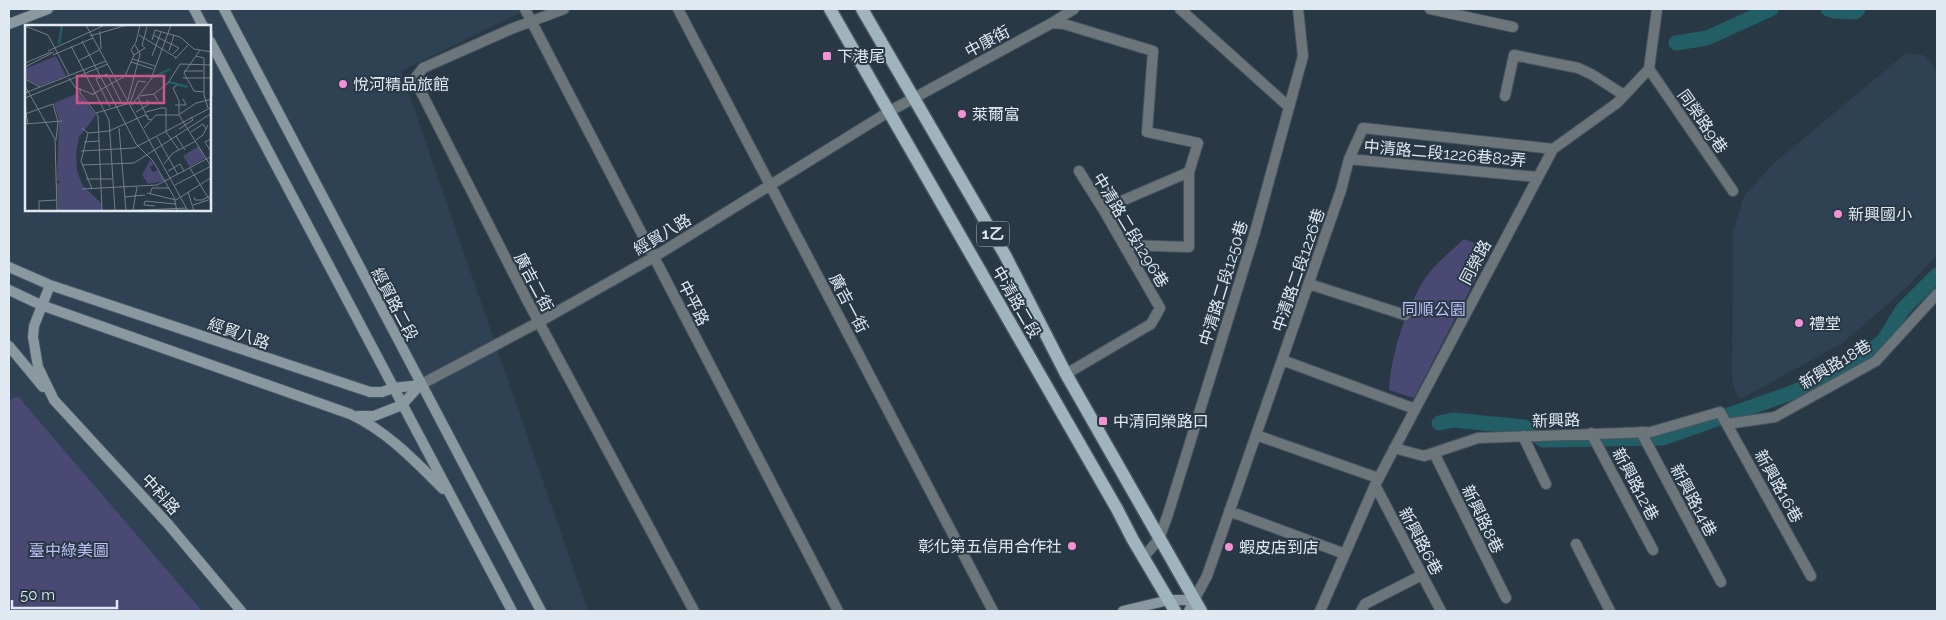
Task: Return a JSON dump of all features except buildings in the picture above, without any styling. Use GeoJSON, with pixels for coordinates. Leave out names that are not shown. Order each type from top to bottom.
{"type":"FeatureCollection","features":[{"type":"Feature","properties":{"kind":"main road","name":"中清路二段"},"geometry":{"type":"LineString","coordinates":[[830,9],[1172,606]]}},
{"type":"Feature","properties":{"kind":"main road","name":"中清路二段"},"geometry":{"type":"LineString","coordinates":[[862,9],[1005,255],[1066,374],[1159,539],[1195,608]]}},
{"type":"Feature","properties":{"kind":"street"},"geometry":{"type":"LineString","coordinates":[[9,24],[48,9]]}},
{"type":"Feature","properties":{"kind":"street"},"geometry":{"type":"LineString","coordinates":[[194,9],[202,25]]}},
{"type":"Feature","properties":{"kind":"street","name":"經貿路二段"},"geometry":{"type":"LineString","coordinates":[[224,9],[420,385],[541,611]]}},
{"type":"Feature","properties":{"kind":"street","name":"中平路"},"geometry":{"type":"LineString","coordinates":[[525,9],[838,611]]}},
{"type":"Feature","properties":{"kind":"street"},"geometry":{"type":"LineString","coordinates":[[531,22],[564,9]]}},
{"type":"Feature","properties":{"kind":"street","name":"廣吉一街"},"geometry":{"type":"LineString","coordinates":[[678,9],[993,611]]}},
{"type":"Feature","properties":{"kind":"street","name":"中康街"},"geometry":{"type":"LineString","coordinates":[[914,98],[1052,23],[1074,9]]}},
{"type":"Feature","properties":{"kind":"street"},"geometry":{"type":"LineString","coordinates":[[1180,9],[1289,108]]}},
{"type":"Feature","properties":{"kind":"street","name":"中清路二段1250巷"},"geometry":{"type":"LineString","coordinates":[[1143,558],[1159,539],[1255,232],[1304,56],[1298,9]]}},
{"type":"Feature","properties":{"kind":"street"},"geometry":{"type":"LineString","coordinates":[[1430,9],[1513,27]]}},
{"type":"Feature","properties":{"kind":"street"},"geometry":{"type":"LineString","coordinates":[[1649,69],[1657,9]]}},
{"type":"Feature","properties":{"kind":"street","name":"廣吉二街"},"geometry":{"type":"LineString","coordinates":[[531,22],[423,68],[416,77],[422,95],[539,322],[694,611]]}},
{"type":"Feature","properties":{"kind":"street"},"geometry":{"type":"LineString","coordinates":[[1052,23],[1064,24],[1153,51],[1147,132],[1198,144],[1189,172],[1189,247],[1124,246]]}},
{"type":"Feature","properties":{"kind":"street"},"geometry":{"type":"LineString","coordinates":[[211,43],[512,611]]}},
{"type":"Feature","properties":{"kind":"street"},"geometry":{"type":"LineString","coordinates":[[1505,96],[1514,55],[1578,68],[1624,95]]}},
{"type":"Feature","properties":{"kind":"street","name":"同榮路"},"geometry":{"type":"LineString","coordinates":[[1320,611],[1377,481],[1553,150],[1616,103],[1649,69]]}},
{"type":"Feature","properties":{"kind":"street","name":"同榮路9巷"},"geometry":{"type":"LineString","coordinates":[[1649,69],[1733,191]]}},
{"type":"Feature","properties":{"kind":"street","name":"經貿八路"},"geometry":{"type":"LineString","coordinates":[[350,414],[374,416],[402,405],[420,385],[539,322],[654,257],[914,98]]}},
{"type":"Feature","properties":{"kind":"street","name":"中清路二段1226巷"},"geometry":{"type":"LineString","coordinates":[[1195,608],[1350,160],[1363,128],[1553,150]]}},
{"type":"Feature","properties":{"kind":"street","name":"中清路二段1226巷82弄"},"geometry":{"type":"LineString","coordinates":[[1350,160],[1538,177]]}},
{"type":"Feature","properties":{"kind":"street","name":"中清路二段1296巷"},"geometry":{"type":"LineString","coordinates":[[1066,374],[1151,324],[1160,308],[1079,171]]}},
{"type":"Feature","properties":{"kind":"street"},"geometry":{"type":"LineString","coordinates":[[1103,209],[1189,172]]}},
{"type":"Feature","properties":{"kind":"street"},"geometry":{"type":"LineString","coordinates":[[9,267],[50,285]]}},
{"type":"Feature","properties":{"kind":"street"},"geometry":{"type":"LineString","coordinates":[[1308,284],[1405,315]]}},
{"type":"Feature","properties":{"kind":"street","name":"經貿八路"},"geometry":{"type":"LineString","coordinates":[[50,285],[370,392],[382,392],[393,388],[420,385]]}},
{"type":"Feature","properties":{"kind":"street","name":"中科路"},"geometry":{"type":"LineString","coordinates":[[50,285],[34,326],[34,350],[38,367],[54,400]]}},
{"type":"Feature","properties":{"kind":"street"},"geometry":{"type":"LineString","coordinates":[[9,290],[41,305]]}},
{"type":"Feature","properties":{"kind":"street","name":"新興路18巷"},"geometry":{"type":"LineString","coordinates":[[1726,424],[1775,417],[1876,361],[1937,294]]}},
{"type":"Feature","properties":{"kind":"street","name":"經貿八路"},"geometry":{"type":"LineString","coordinates":[[41,305],[350,414],[375,428],[397,445],[452,498]]}},
{"type":"Feature","properties":{"kind":"street","name":"中科路"},"geometry":{"type":"LineString","coordinates":[[9,346],[54,400],[168,524],[241,611]]}},
{"type":"Feature","properties":{"kind":"street"},"geometry":{"type":"LineString","coordinates":[[1282,360],[1415,409]]}},
{"type":"Feature","properties":{"kind":"street","name":"新興路16巷"},"geometry":{"type":"LineString","coordinates":[[1720,412],[1811,576]]}},
{"type":"Feature","properties":{"kind":"street","name":"新興路"},"geometry":{"type":"LineString","coordinates":[[1394,448],[1424,456],[1478,438],[1651,432],[1720,412]]}},
{"type":"Feature","properties":{"kind":"street","name":"新興路14巷"},"geometry":{"type":"LineString","coordinates":[[1641,432],[1720,582]]}},
{"type":"Feature","properties":{"kind":"street","name":"新興路12巷"},"geometry":{"type":"LineString","coordinates":[[1591,433],[1653,550]]}},
{"type":"Feature","properties":{"kind":"street"},"geometry":{"type":"LineString","coordinates":[[1256,435],[1377,481]]}},
{"type":"Feature","properties":{"kind":"street"},"geometry":{"type":"LineString","coordinates":[[1523,436],[1546,484]]}},
{"type":"Feature","properties":{"kind":"street","name":"新興路8巷"},"geometry":{"type":"LineString","coordinates":[[1434,453],[1506,598]]}},
{"type":"Feature","properties":{"kind":"street","name":"新興路6巷"},"geometry":{"type":"LineString","coordinates":[[1377,481],[1441,611]]}},
{"type":"Feature","properties":{"kind":"street"},"geometry":{"type":"LineString","coordinates":[[1229,511],[1345,554]]}},
{"type":"Feature","properties":{"kind":"street"},"geometry":{"type":"LineString","coordinates":[[1576,544],[1610,611]]}},
{"type":"Feature","properties":{"kind":"street"},"geometry":{"type":"LineString","coordinates":[[1361,611],[1365,604],[1422,575]]}},
{"type":"Feature","properties":{"kind":"street"},"geometry":{"type":"LineString","coordinates":[[1123,611],[1172,606],[1195,608]]}},
{"type":"Feature","properties":{"kind":"shaded area"},"geometry":{"type":"Polygon","coordinates":[[[9,9],[528,9],[401,71],[588,611],[9,611],[9,9]]]}},
{"type":"Feature","properties":{"kind":"shaded area","name":"新興國小"},"geometry":{"type":"Polygon","coordinates":[[[1906,53],[1924,55],[1937,71],[1937,255],[1906,288],[1844,342],[1741,399],[1737,396],[1732,379],[1733,233],[1744,196],[1774,163],[1906,53]]]}},
{"type":"Feature","properties":{"kind":"green space","name":"同順公園"},"geometry":{"type":"Polygon","coordinates":[[[1464,239],[1491,249],[1414,398],[1389,390],[1396,346],[1412,302],[1430,272],[1464,239]]]}},
{"type":"Feature","properties":{"kind":"green space","name":"臺中綠美圖"},"geometry":{"type":"Polygon","coordinates":[[[18,396],[202,611],[9,611],[9,400],[18,396]]]}},
{"type":"Feature","properties":{"kind":"waterway"},"geometry":{"type":"LineString","coordinates":[[1676,43],[1707,38],[1771,9]]}},
{"type":"Feature","properties":{"kind":"waterway"},"geometry":{"type":"LineString","coordinates":[[1828,9],[1855,12],[1858,9]]}},
{"type":"Feature","properties":{"kind":"waterway"},"geometry":{"type":"LineString","coordinates":[[1439,423],[1453,420],[1524,427],[1543,440],[1663,438],[1794,392],[1850,368],[1884,340],[1903,309],[1937,275]]}},
{"type":"Feature","properties":{"kind":"place","name":"下港尾"},"geometry":{"type":"Point","coordinates":[827,56]}},
{"type":"Feature","properties":{"kind":"place","name":"悅河精品旅館"},"geometry":{"type":"Point","coordinates":[343,84]}},
{"type":"Feature","properties":{"kind":"place","name":"萊爾富"},"geometry":{"type":"Point","coordinates":[962,114]}},
{"type":"Feature","properties":{"kind":"place","name":"新興國小"},"geometry":{"type":"Point","coordinates":[1838,214]}},
{"type":"Feature","properties":{"kind":"place","name":"禮堂"},"geometry":{"type":"Point","coordinates":[1799,323]}},
{"type":"Feature","properties":{"kind":"place","name":"中清同榮路口"},"geometry":{"type":"Point","coordinates":[1103,421]}},
{"type":"Feature","properties":{"kind":"place","name":"彰化第五信用合作社"},"geometry":{"type":"Point","coordinates":[1072,546]}},
{"type":"Feature","properties":{"kind":"place","name":"蝦皮店到店"},"geometry":{"type":"Point","coordinates":[1229,547]}}]}
